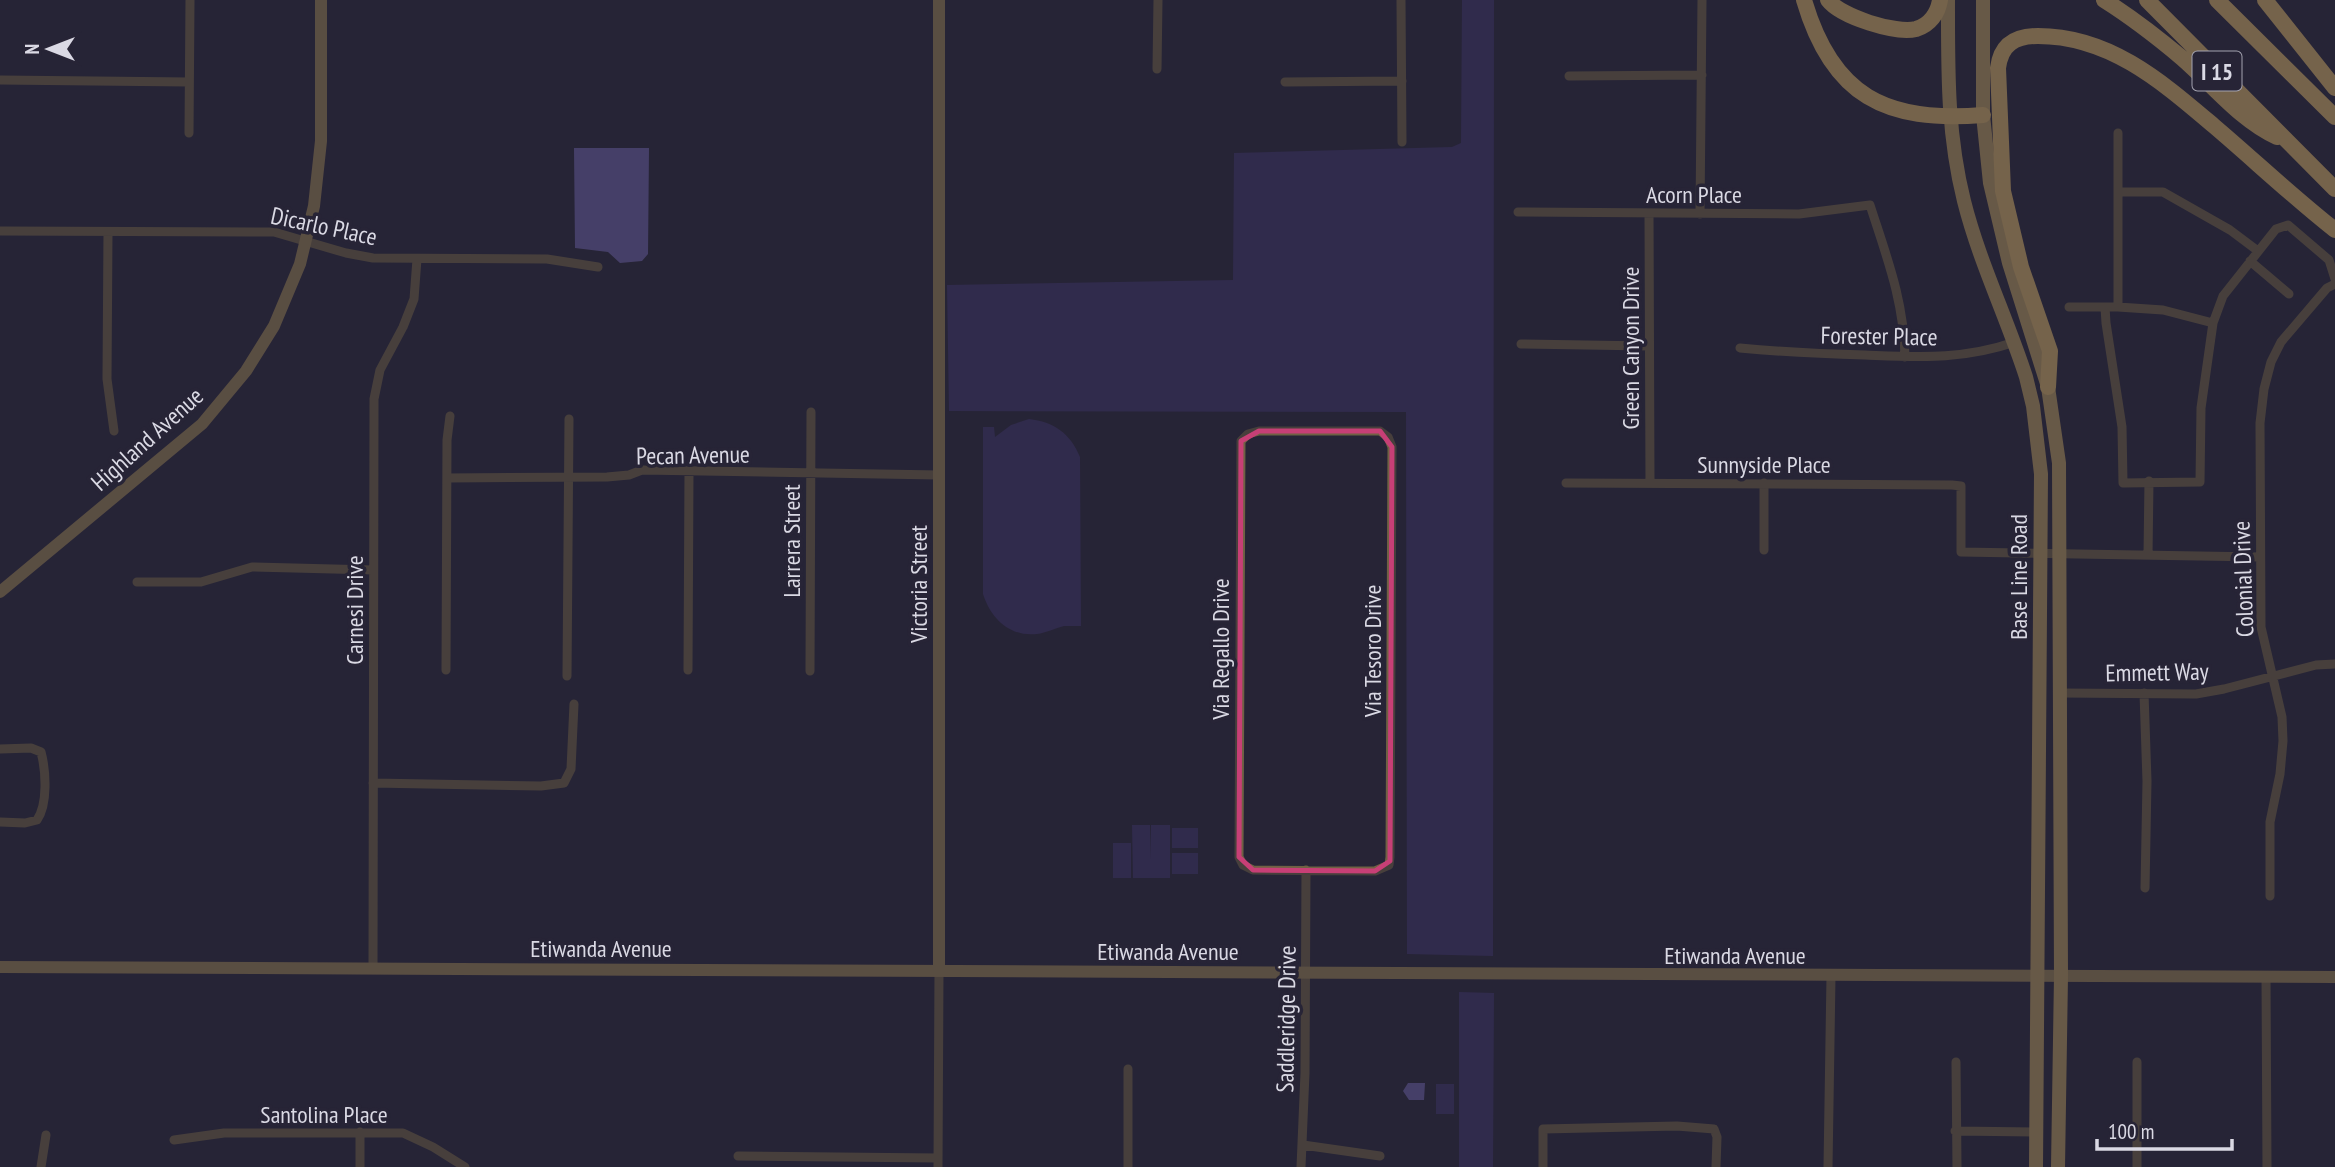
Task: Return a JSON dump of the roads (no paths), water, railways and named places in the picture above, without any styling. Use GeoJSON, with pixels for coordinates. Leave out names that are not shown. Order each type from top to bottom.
{"type":"FeatureCollection","features":[{"type":"Feature","properties":{"kind":"highway"},"geometry":{"type":"LineString","coordinates":[[1804,0],[1813,29],[1836,70],[1878,103],[1898,110],[1950,118],[1983,115]]}},
{"type":"Feature","properties":{"kind":"highway"},"geometry":{"type":"LineString","coordinates":[[1828,0],[1840,12],[1856,19],[1912,29],[1921,27],[1932,19],[1940,0]]}},
{"type":"Feature","properties":{"kind":"highway"},"geometry":{"type":"LineString","coordinates":[[2104,0],[2133,18],[2182,58],[2258,128],[2287,142]]}},
{"type":"Feature","properties":{"kind":"highway","name":"I 15"},"geometry":{"type":"LineString","coordinates":[[2147,0],[2335,189]]}},
{"type":"Feature","properties":{"kind":"highway","name":"I 15"},"geometry":{"type":"LineString","coordinates":[[2217,0],[2335,117]]}},
{"type":"Feature","properties":{"kind":"highway"},"geometry":{"type":"LineString","coordinates":[[2266,0],[2335,88]]}},
{"type":"Feature","properties":{"kind":"highway"},"geometry":{"type":"LineString","coordinates":[[2048,387],[2050,351],[2021,267],[2003,191],[1998,68],[2003,50],[2014,39],[2045,36],[2089,44],[2140,66],[2335,230]]}},
{"type":"Feature","properties":{"kind":"main road","name":"Base Line Road"},"geometry":{"type":"LineString","coordinates":[[1948,0],[1950,118],[1965,204],[2015,342],[2033,406],[2041,474],[2036,1167]]}},
{"type":"Feature","properties":{"kind":"main road","name":"Base Line Road"},"geometry":{"type":"LineString","coordinates":[[1983,0],[1983,115],[1990,183],[2003,241],[2048,387],[2059,463],[2061,976],[2058,1167]]}},
{"type":"Feature","properties":{"kind":"street"},"geometry":{"type":"LineString","coordinates":[[189,133],[190,0]]}},
{"type":"Feature","properties":{"kind":"street","name":"Highland Avenue"},"geometry":{"type":"LineString","coordinates":[[0,592],[202,424],[246,372],[274,326],[292,286],[307,241],[314,206],[321,144],[321,0]]}},
{"type":"Feature","properties":{"kind":"street","name":"Victoria Street"},"geometry":{"type":"LineString","coordinates":[[938,1162],[939,0]]}},
{"type":"Feature","properties":{"kind":"street"},"geometry":{"type":"LineString","coordinates":[[1157,69],[1158,0]]}},
{"type":"Feature","properties":{"kind":"street"},"geometry":{"type":"LineString","coordinates":[[1402,0],[1402,142]]}},
{"type":"Feature","properties":{"kind":"street"},"geometry":{"type":"LineString","coordinates":[[1700,214],[1702,0]]}},
{"type":"Feature","properties":{"kind":"street"},"geometry":{"type":"LineString","coordinates":[[1569,76],[1702,75]]}},
{"type":"Feature","properties":{"kind":"street"},"geometry":{"type":"LineString","coordinates":[[0,80],[189,82]]}},
{"type":"Feature","properties":{"kind":"street"},"geometry":{"type":"LineString","coordinates":[[1285,82],[1402,81]]}},
{"type":"Feature","properties":{"kind":"street"},"geometry":{"type":"LineString","coordinates":[[2118,133],[2118,307]]}},
{"type":"Feature","properties":{"kind":"street"},"geometry":{"type":"LineString","coordinates":[[2118,192],[2163,192],[2230,230],[2258,251]]}},
{"type":"Feature","properties":{"kind":"street","name":"Acorn Place"},"geometry":{"type":"LineString","coordinates":[[1518,212],[1799,214],[1870,205],[1898,294],[1904,325],[1905,357]]}},
{"type":"Feature","properties":{"kind":"street","name":"Green Canyon Drive"},"geometry":{"type":"LineString","coordinates":[[1649,213],[1650,483]]}},
{"type":"Feature","properties":{"kind":"street"},"geometry":{"type":"LineString","coordinates":[[2105,307],[2122,427],[2123,483],[2200,482],[2201,408],[2213,323],[2223,296],[2276,229],[2288,225],[2329,260],[2335,282]]}},
{"type":"Feature","properties":{"kind":"street","name":"Dicarlo Place"},"geometry":{"type":"LineString","coordinates":[[0,231],[274,232],[373,258],[547,259],[598,267]]}},
{"type":"Feature","properties":{"kind":"street"},"geometry":{"type":"LineString","coordinates":[[108,232],[107,379],[114,431]]}},
{"type":"Feature","properties":{"kind":"street","name":"Carnesi Drive"},"geometry":{"type":"LineString","coordinates":[[373,969],[374,399],[380,370],[403,327],[414,299],[417,259]]}},
{"type":"Feature","properties":{"kind":"street"},"geometry":{"type":"LineString","coordinates":[[2250,261],[2289,294]]}},
{"type":"Feature","properties":{"kind":"street","name":"Colonial Drive"},"geometry":{"type":"LineString","coordinates":[[2270,896],[2270,822],[2280,775],[2283,741],[2282,717],[2262,627],[2260,423],[2271,362],[2281,342],[2335,282]]}},
{"type":"Feature","properties":{"kind":"street"},"geometry":{"type":"LineString","coordinates":[[2069,307],[2163,310],[2213,323]]}},
{"type":"Feature","properties":{"kind":"street","name":"Forester Place"},"geometry":{"type":"LineString","coordinates":[[1740,348],[1791,353],[1905,357],[1977,353],[2015,342]]}},
{"type":"Feature","properties":{"kind":"street"},"geometry":{"type":"LineString","coordinates":[[1521,344],[1648,346]]}},
{"type":"Feature","properties":{"kind":"street","name":"Larrera Street"},"geometry":{"type":"LineString","coordinates":[[810,671],[811,412]]}},
{"type":"Feature","properties":{"kind":"street"},"geometry":{"type":"LineString","coordinates":[[446,670],[450,416]]}},
{"type":"Feature","properties":{"kind":"street"},"geometry":{"type":"LineString","coordinates":[[567,676],[569,419]]}},
{"type":"Feature","properties":{"kind":"street","name":"Via Tesoro Drive"},"geometry":{"type":"LineString","coordinates":[[1248,434],[1259,431],[1380,431],[1388,437],[1392,447],[1391,844],[1388,865],[1375,871],[1307,870]]}},
{"type":"Feature","properties":{"kind":"street","name":"Via Regallo Drive"},"geometry":{"type":"LineString","coordinates":[[1248,434],[1241,441],[1240,455],[1239,857],[1243,865],[1254,870],[1307,870]]}},
{"type":"Feature","properties":{"kind":"street","name":"Pecan Avenue"},"geometry":{"type":"LineString","coordinates":[[447,478],[568,478],[629,475],[642,470],[939,475]]}},
{"type":"Feature","properties":{"kind":"street"},"geometry":{"type":"LineString","coordinates":[[688,670],[689,471]]}},
{"type":"Feature","properties":{"kind":"street"},"geometry":{"type":"LineString","coordinates":[[2148,555],[2149,481]]}},
{"type":"Feature","properties":{"kind":"street","name":"Sunnyside Place"},"geometry":{"type":"LineString","coordinates":[[1566,483],[1961,486],[1961,552],[2041,552]]}},
{"type":"Feature","properties":{"kind":"street"},"geometry":{"type":"LineString","coordinates":[[1764,483],[1764,550]]}},
{"type":"Feature","properties":{"kind":"street"},"geometry":{"type":"LineString","coordinates":[[2041,552],[2260,557]]}},
{"type":"Feature","properties":{"kind":"street"},"geometry":{"type":"LineString","coordinates":[[137,582],[201,582],[252,568],[373,570]]}},
{"type":"Feature","properties":{"kind":"street","name":"Emmett Way"},"geometry":{"type":"LineString","coordinates":[[2060,693],[2208,692],[2316,665],[2335,664]]}},
{"type":"Feature","properties":{"kind":"street"},"geometry":{"type":"LineString","coordinates":[[2144,693],[2147,781],[2145,888]]}},
{"type":"Feature","properties":{"kind":"street"},"geometry":{"type":"LineString","coordinates":[[373,783],[541,786],[564,783],[571,769],[574,704]]}},
{"type":"Feature","properties":{"kind":"street"},"geometry":{"type":"LineString","coordinates":[[0,748],[31,748],[41,752],[44,764],[43,811],[37,820],[25,823],[0,822]]}},
{"type":"Feature","properties":{"kind":"street","name":"Saddleridge Drive"},"geometry":{"type":"LineString","coordinates":[[1301,1167],[1307,870]]}},
{"type":"Feature","properties":{"kind":"street","name":"Etiwanda Avenue"},"geometry":{"type":"LineString","coordinates":[[0,967],[2335,977]]}},
{"type":"Feature","properties":{"kind":"street"},"geometry":{"type":"LineString","coordinates":[[1828,1167],[1831,976]]}},
{"type":"Feature","properties":{"kind":"street"},"geometry":{"type":"LineString","coordinates":[[2266,976],[2267,1167]]}},
{"type":"Feature","properties":{"kind":"street"},"geometry":{"type":"LineString","coordinates":[[1956,1062],[1957,1167]]}},
{"type":"Feature","properties":{"kind":"street"},"geometry":{"type":"LineString","coordinates":[[2137,1062],[2137,1167]]}},
{"type":"Feature","properties":{"kind":"street"},"geometry":{"type":"LineString","coordinates":[[1128,1069],[1128,1167]]}},
{"type":"Feature","properties":{"kind":"street"},"geometry":{"type":"LineString","coordinates":[[1543,1167],[1543,1129],[1677,1126],[1714,1129],[1717,1137],[1716,1167]]}},
{"type":"Feature","properties":{"kind":"street"},"geometry":{"type":"LineString","coordinates":[[360,1132],[360,1167]]}},
{"type":"Feature","properties":{"kind":"street"},"geometry":{"type":"LineString","coordinates":[[1955,1132],[2036,1132]]}},
{"type":"Feature","properties":{"kind":"street","name":"Santolina Place"},"geometry":{"type":"LineString","coordinates":[[174,1140],[224,1133],[403,1133],[433,1147],[465,1167]]}},
{"type":"Feature","properties":{"kind":"street"},"geometry":{"type":"LineString","coordinates":[[41,1167],[46,1135]]}},
{"type":"Feature","properties":{"kind":"street"},"geometry":{"type":"LineString","coordinates":[[1303,1145],[1380,1156]]}},
{"type":"Feature","properties":{"kind":"street"},"geometry":{"type":"LineString","coordinates":[[738,1156],[812,1156],[938,1162]]}},
{"type":"Feature","properties":{"kind":"street"},"geometry":{"type":"LineString","coordinates":[[811,1167],[812,1156]]}}]}
